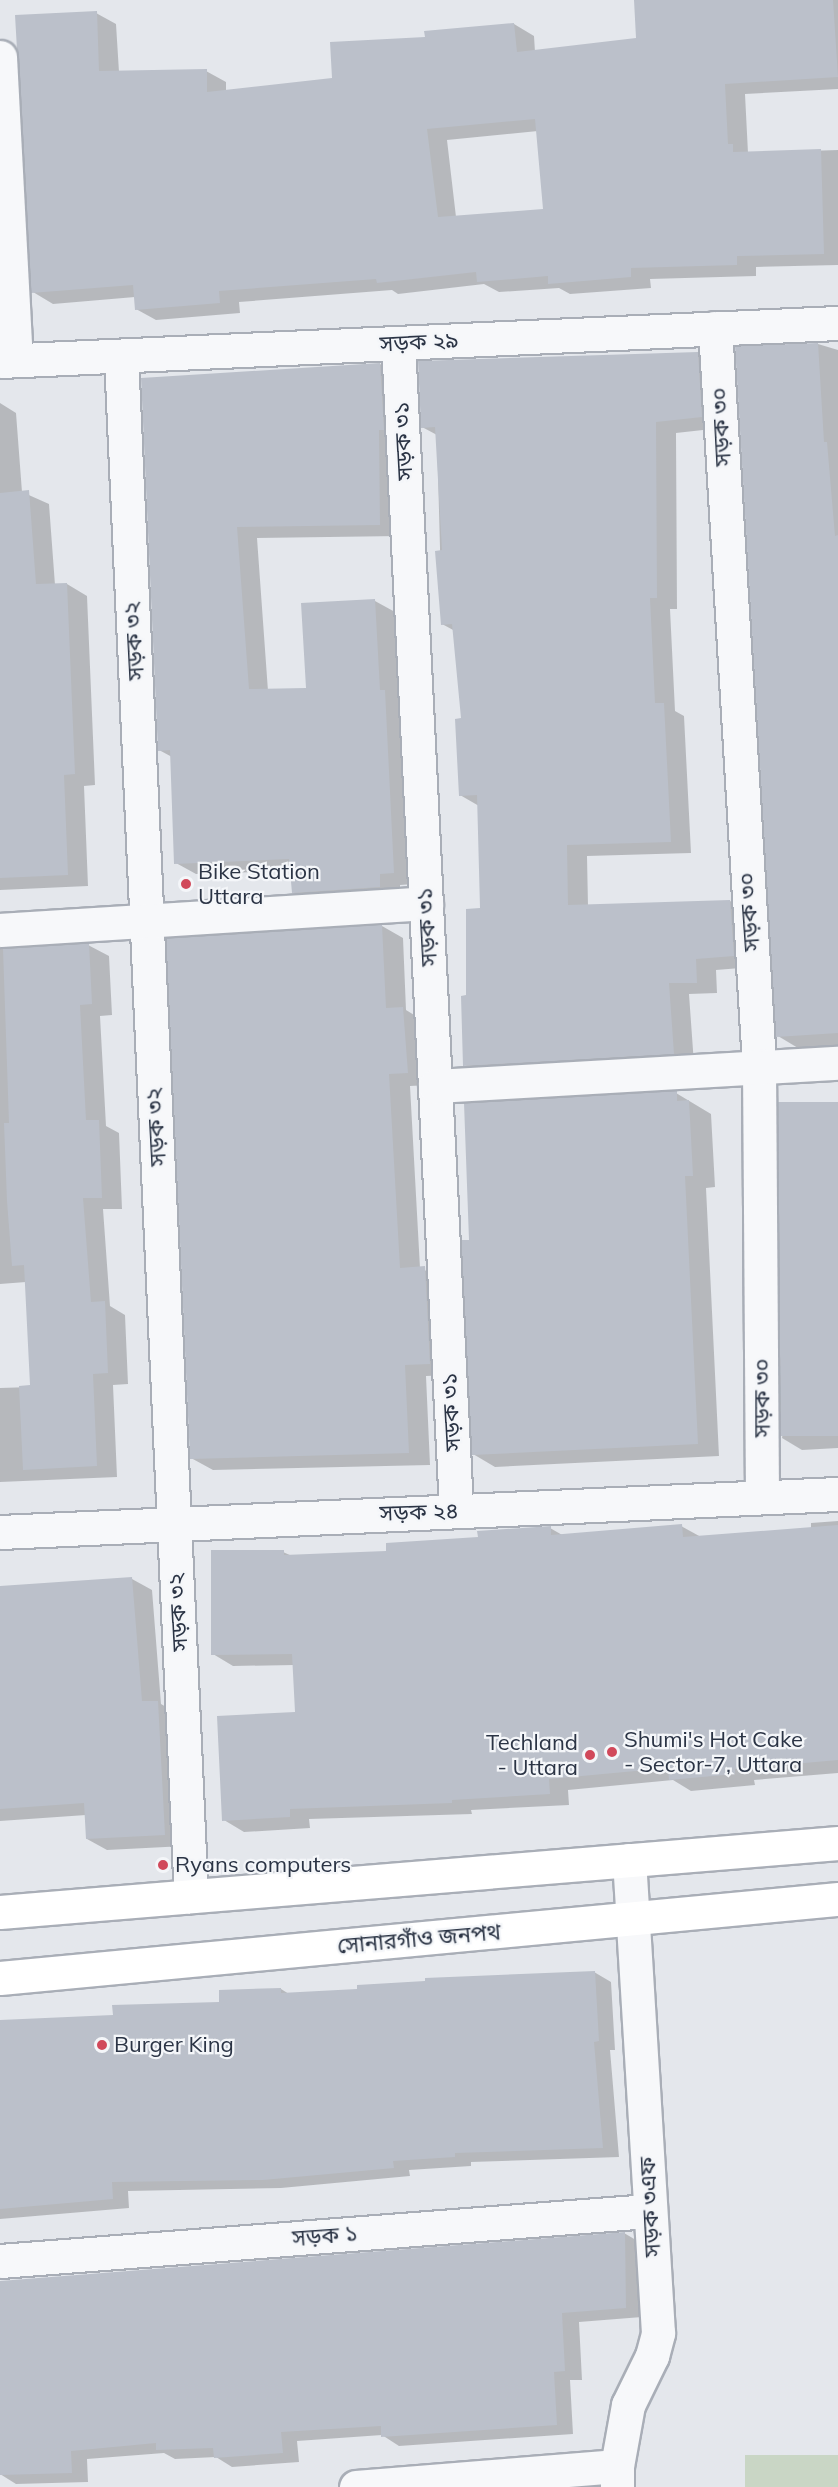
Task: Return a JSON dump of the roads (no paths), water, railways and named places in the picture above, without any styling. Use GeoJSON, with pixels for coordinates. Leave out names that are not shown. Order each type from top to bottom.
{"type":"FeatureCollection","features":[{"type":"Feature","properties":{"kind":"main road"},"geometry":{"type":"LineString","coordinates":[[0,1912],[838,1843]]}},
{"type":"Feature","properties":{"kind":"main road","name":"সোনারগাঁও জনপথ"},"geometry":{"type":"LineString","coordinates":[[0,1978],[838,1899]]}},
{"type":"Feature","properties":{"kind":"street"},"geometry":{"type":"LineString","coordinates":[[0,57],[8,360]]}},
{"type":"Feature","properties":{"kind":"street","name":"সড়ক ২৯"},"geometry":{"type":"LineString","coordinates":[[8,360],[121,357],[838,323]]}},
{"type":"Feature","properties":{"kind":"street","name":"সড়ক ৩০"},"geometry":{"type":"LineString","coordinates":[[716,328],[759,1065],[762,1497]]}},
{"type":"Feature","properties":{"kind":"street","name":"সড়ক ৩১"},"geometry":{"type":"LineString","coordinates":[[398,343],[456,1510]]}},
{"type":"Feature","properties":{"kind":"street","name":"সড়ক ৩২"},"geometry":{"type":"LineString","coordinates":[[121,357],[191,1896]]}},
{"type":"Feature","properties":{"kind":"street"},"geometry":{"type":"LineString","coordinates":[[0,930],[426,903]]}},
{"type":"Feature","properties":{"kind":"street"},"geometry":{"type":"LineString","coordinates":[[435,1086],[759,1065],[838,1063]]}},
{"type":"Feature","properties":{"kind":"street","name":"সড়ক ২৪"},"geometry":{"type":"LineString","coordinates":[[0,1532],[838,1494]]}},
{"type":"Feature","properties":{"kind":"street","name":"সড়ক ৩এফ"},"geometry":{"type":"LineString","coordinates":[[617,2476],[628,2405],[652,2356],[658,2334],[629,1860]]}},
{"type":"Feature","properties":{"kind":"street","name":"সড়ক ১"},"geometry":{"type":"LineString","coordinates":[[0,2261],[650,2211]]}},
{"type":"Feature","properties":{"kind":"street"},"geometry":{"type":"LineString","coordinates":[[356,2487],[617,2476]]}},
{"type":"Feature","properties":{"kind":"place","name":"Bike Station Uttara"},"geometry":{"type":"Point","coordinates":[186,884]}},
{"type":"Feature","properties":{"kind":"place","name":"Shumi's Hot Cake - Sector-7, Uttara"},"geometry":{"type":"Point","coordinates":[612,1752]}},
{"type":"Feature","properties":{"kind":"place","name":"Techland - Uttara"},"geometry":{"type":"Point","coordinates":[590,1755]}},
{"type":"Feature","properties":{"kind":"place","name":"Ryans computers"},"geometry":{"type":"Point","coordinates":[163,1865]}},
{"type":"Feature","properties":{"kind":"place","name":"Burger King"},"geometry":{"type":"Point","coordinates":[102,2045]}}]}
